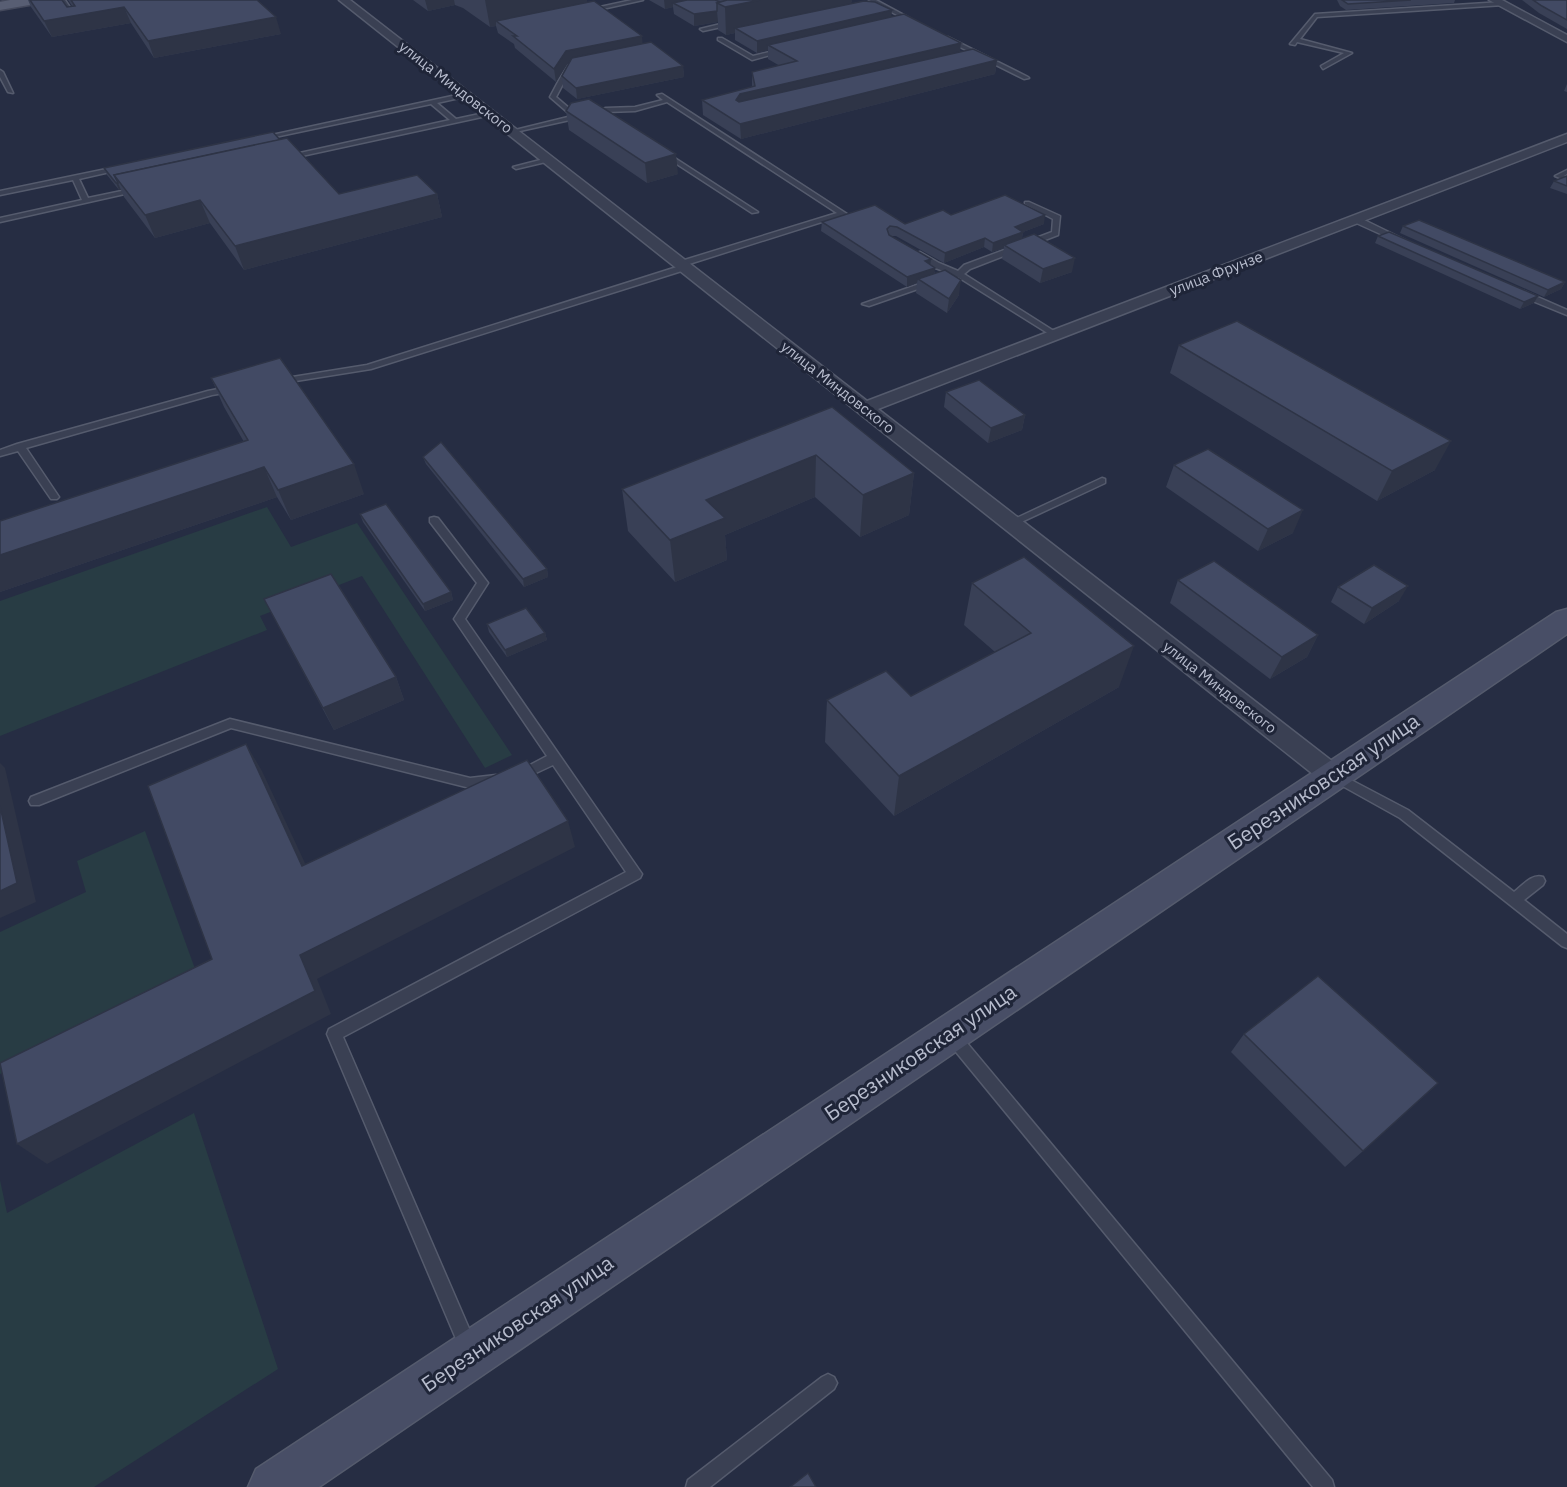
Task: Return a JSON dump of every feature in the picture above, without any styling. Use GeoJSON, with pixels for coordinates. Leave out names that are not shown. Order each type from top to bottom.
{"type":"FeatureCollection","features":[{"type":"Feature","properties":{"kind":"main road"},"geometry":{"type":"LineString","coordinates":[[0,6],[34,0]]}},
{"type":"Feature","properties":{"kind":"street","name":"улица Миндовского"},"geometry":{"type":"LineString","coordinates":[[344,0],[1332,775]]}},
{"type":"Feature","properties":{"kind":"street"},"geometry":{"type":"LineString","coordinates":[[1498,2],[1567,39]]}},
{"type":"Feature","properties":{"kind":"street","name":"улица Фрунзе"},"geometry":{"type":"LineString","coordinates":[[864,408],[1567,138]]}},
{"type":"Feature","properties":{"kind":"street","name":"Березниковская улица"},"geometry":{"type":"LineString","coordinates":[[274,1487],[1567,619]]}},
{"type":"Feature","properties":{"kind":"lane"},"geometry":{"type":"LineString","coordinates":[[62,0],[78,21]]}},
{"type":"Feature","properties":{"kind":"lane"},"geometry":{"type":"LineString","coordinates":[[584,11],[640,0]]}},
{"type":"Feature","properties":{"kind":"lane"},"geometry":{"type":"LineString","coordinates":[[872,0],[923,26]]}},
{"type":"Feature","properties":{"kind":"lane"},"geometry":{"type":"LineString","coordinates":[[1323,68],[1349,53],[1294,42],[1315,16],[1498,2]]}},
{"type":"Feature","properties":{"kind":"lane"},"geometry":{"type":"LineString","coordinates":[[868,7],[880,5]]}},
{"type":"Feature","properties":{"kind":"lane"},"geometry":{"type":"LineString","coordinates":[[703,29],[742,21],[733,15]]}},
{"type":"Feature","properties":{"kind":"lane"},"geometry":{"type":"LineString","coordinates":[[901,24],[913,21]]}},
{"type":"Feature","properties":{"kind":"lane"},"geometry":{"type":"LineString","coordinates":[[942,36],[1026,78]]}},
{"type":"Feature","properties":{"kind":"lane"},"geometry":{"type":"LineString","coordinates":[[731,37],[720,39],[752,58],[786,50]]}},
{"type":"Feature","properties":{"kind":"lane"},"geometry":{"type":"LineString","coordinates":[[970,58],[981,56]]}},
{"type":"Feature","properties":{"kind":"lane"},"geometry":{"type":"LineString","coordinates":[[576,117],[553,97],[570,66],[580,64]]}},
{"type":"Feature","properties":{"kind":"lane"},"geometry":{"type":"LineString","coordinates":[[0,72],[11,92]]}},
{"type":"Feature","properties":{"kind":"lane"},"geometry":{"type":"LineString","coordinates":[[248,141],[466,95]]}},
{"type":"Feature","properties":{"kind":"lane"},"geometry":{"type":"LineString","coordinates":[[267,384],[368,368],[843,214],[660,95]]}},
{"type":"Feature","properties":{"kind":"lane"},"geometry":{"type":"LineString","coordinates":[[513,132],[599,112],[634,109],[668,100]]}},
{"type":"Feature","properties":{"kind":"lane"},"geometry":{"type":"LineString","coordinates":[[432,102],[454,121]]}},
{"type":"Feature","properties":{"kind":"lane"},"geometry":{"type":"LineString","coordinates":[[599,112],[609,118]]}},
{"type":"Feature","properties":{"kind":"lane"},"geometry":{"type":"LineString","coordinates":[[282,159],[489,114]]}},
{"type":"Feature","properties":{"kind":"lane"},"geometry":{"type":"LineString","coordinates":[[657,149],[754,212]]}},
{"type":"Feature","properties":{"kind":"lane"},"geometry":{"type":"LineString","coordinates":[[516,167],[548,160]]}},
{"type":"Feature","properties":{"kind":"lane"},"geometry":{"type":"LineString","coordinates":[[0,193],[133,165]]}},
{"type":"Feature","properties":{"kind":"lane"},"geometry":{"type":"LineString","coordinates":[[1567,172],[1558,176],[1567,179]]}},
{"type":"Feature","properties":{"kind":"lane"},"geometry":{"type":"LineString","coordinates":[[75,177],[86,201]]}},
{"type":"Feature","properties":{"kind":"lane"},"geometry":{"type":"LineString","coordinates":[[0,220],[143,189]]}},
{"type":"Feature","properties":{"kind":"lane"},"geometry":{"type":"LineString","coordinates":[[949,277],[959,274],[967,267],[1055,233],[1057,218],[1028,203]]}},
{"type":"Feature","properties":{"kind":"lane"},"geometry":{"type":"LineString","coordinates":[[1355,219],[1408,243]]}},
{"type":"Feature","properties":{"kind":"lane"},"geometry":{"type":"LineString","coordinates":[[910,250],[936,265],[959,274],[1054,335]]}},
{"type":"Feature","properties":{"kind":"lane"},"geometry":{"type":"LineString","coordinates":[[866,304],[938,280]]}},
{"type":"Feature","properties":{"kind":"lane"},"geometry":{"type":"LineString","coordinates":[[1514,290],[1567,313]]}},
{"type":"Feature","properties":{"kind":"lane"},"geometry":{"type":"LineString","coordinates":[[0,453],[211,393],[244,387]]}},
{"type":"Feature","properties":{"kind":"lane"},"geometry":{"type":"LineString","coordinates":[[20,446],[54,497]]}},
{"type":"Feature","properties":{"kind":"lane"},"geometry":{"type":"LineString","coordinates":[[1011,523],[1102,481]]}},
{"type":"Feature","properties":{"kind":"lane"},"geometry":{"type":"LineString","coordinates":[[434,520],[483,583],[459,619],[636,874],[334,1035],[471,1354]]}},
{"type":"Feature","properties":{"kind":"lane"},"geometry":{"type":"LineString","coordinates":[[35,801],[230,723],[470,783],[516,777],[555,758]]}},
{"type":"Feature","properties":{"kind":"lane"},"geometry":{"type":"LineString","coordinates":[[1332,775],[1404,814],[1567,942]]}},
{"type":"Feature","properties":{"kind":"lane"},"geometry":{"type":"LineString","coordinates":[[1514,900],[1538,880]]}},
{"type":"Feature","properties":{"kind":"lane"},"geometry":{"type":"LineString","coordinates":[[949,1033],[1324,1487]]}},
{"type":"Feature","properties":{"kind":"lane"},"geometry":{"type":"LineString","coordinates":[[695,1487],[828,1383]]}},
{"type":"Feature","properties":{"kind":"shaded area"},"geometry":{"type":"Polygon","coordinates":[[[267,507],[291,547],[357,523],[512,755],[485,768],[362,576],[260,616],[267,630],[0,736],[0,601],[267,507]]]}},
{"type":"Feature","properties":{"kind":"shaded area"},"geometry":{"type":"Polygon","coordinates":[[[145,831],[198,977],[0,1074],[0,932],[86,892],[77,861],[145,831]]]}},
{"type":"Feature","properties":{"kind":"shaded area"},"geometry":{"type":"Polygon","coordinates":[[[194,1113],[278,1369],[94,1487],[0,1487],[0,1180],[7,1213],[194,1113]]]}},
{"type":"Feature","properties":{"kind":"building"},"geometry":{"type":"Polygon","coordinates":[[[30,0],[62,0],[67,7],[75,6],[71,0],[257,0],[276,17],[148,41],[124,7],[44,21],[30,0]]]}},
{"type":"Feature","properties":{"kind":"building"},"geometry":{"type":"Polygon","coordinates":[[[687,0],[720,2],[717,3],[717,11],[694,14],[673,3],[687,0]]]}},
{"type":"Feature","properties":{"kind":"building"},"geometry":{"type":"Polygon","coordinates":[[[727,0],[760,0],[725,7],[717,3],[727,0]]]}},
{"type":"Feature","properties":{"kind":"building"},"geometry":{"type":"Polygon","coordinates":[[[1342,0],[1411,0],[1348,4],[1342,0]]]}},
{"type":"Feature","properties":{"kind":"building"},"geometry":{"type":"Polygon","coordinates":[[[1533,0],[1567,0],[1567,20],[1542,6],[1533,0]]]}},
{"type":"Feature","properties":{"kind":"building"},"geometry":{"type":"Polygon","coordinates":[[[594,1],[642,36],[566,51],[554,69],[513,36],[517,36],[496,21],[594,1]]]}},
{"type":"Feature","properties":{"kind":"building"},"geometry":{"type":"Polygon","coordinates":[[[864,1],[875,2],[892,10],[757,41],[735,28],[864,1]]]}},
{"type":"Feature","properties":{"kind":"building"},"geometry":{"type":"Polygon","coordinates":[[[904,14],[961,43],[740,94],[736,100],[739,102],[973,49],[997,60],[740,124],[702,100],[755,86],[752,72],[797,61],[768,45],[904,14]]]}},
{"type":"Feature","properties":{"kind":"building"},"geometry":{"type":"Polygon","coordinates":[[[651,42],[683,66],[576,88],[562,76],[572,58],[651,42]]]}},
{"type":"Feature","properties":{"kind":"building"},"geometry":{"type":"Polygon","coordinates":[[[589,99],[676,154],[645,163],[566,111],[571,103],[589,99]]]}},
{"type":"Feature","properties":{"kind":"building"},"geometry":{"type":"Polygon","coordinates":[[[273,132],[280,140],[114,175],[118,183],[104,168],[273,132]]]}},
{"type":"Feature","properties":{"kind":"building"},"geometry":{"type":"Polygon","coordinates":[[[287,138],[339,194],[417,175],[437,194],[235,246],[200,200],[145,215],[114,175],[287,138]]]}},
{"type":"Feature","properties":{"kind":"building"},"geometry":{"type":"Polygon","coordinates":[[[1567,176],[1567,186],[1554,181],[1567,176]]]}},
{"type":"Feature","properties":{"kind":"building"},"geometry":{"type":"Polygon","coordinates":[[[1005,195],[1045,215],[1015,227],[1023,232],[993,243],[985,238],[945,253],[897,227],[890,226],[887,229],[889,235],[931,259],[925,261],[935,268],[907,277],[822,222],[875,205],[905,224],[943,210],[951,215],[1005,195]]]}},
{"type":"Feature","properties":{"kind":"building"},"geometry":{"type":"Polygon","coordinates":[[[1419,220],[1565,282],[1548,290],[1403,226],[1419,220]]]}},
{"type":"Feature","properties":{"kind":"building"},"geometry":{"type":"Polygon","coordinates":[[[1389,232],[1538,296],[1524,302],[1378,236],[1389,232]]]}},
{"type":"Feature","properties":{"kind":"building"},"geometry":{"type":"Polygon","coordinates":[[[1034,234],[1075,258],[1043,269],[1004,245],[1034,234]]]}},
{"type":"Feature","properties":{"kind":"building"},"geometry":{"type":"Polygon","coordinates":[[[945,270],[961,280],[949,299],[918,279],[945,270]]]}},
{"type":"Feature","properties":{"kind":"building"},"geometry":{"type":"Polygon","coordinates":[[[1237,321],[1451,441],[1392,471],[1179,345],[1237,321]]]}},
{"type":"Feature","properties":{"kind":"building"},"geometry":{"type":"Polygon","coordinates":[[[280,358],[354,464],[278,490],[264,467],[0,555],[0,521],[248,440],[211,378],[280,358]]]}},
{"type":"Feature","properties":{"kind":"building"},"geometry":{"type":"Polygon","coordinates":[[[979,380],[1025,415],[991,428],[946,392],[979,380]]]}},
{"type":"Feature","properties":{"kind":"building"},"geometry":{"type":"Polygon","coordinates":[[[832,407],[914,473],[863,495],[816,455],[706,500],[725,518],[670,540],[622,489],[832,407]]]}},
{"type":"Feature","properties":{"kind":"building"},"geometry":{"type":"Polygon","coordinates":[[[441,442],[547,569],[523,579],[423,457],[441,442]]]}},
{"type":"Feature","properties":{"kind":"building"},"geometry":{"type":"Polygon","coordinates":[[[1208,449],[1303,510],[1268,529],[1174,465],[1208,449]]]}},
{"type":"Feature","properties":{"kind":"building"},"geometry":{"type":"Polygon","coordinates":[[[386,504],[451,592],[423,604],[360,514],[386,504]]]}},
{"type":"Feature","properties":{"kind":"building"},"geometry":{"type":"Polygon","coordinates":[[[1024,557],[1134,646],[899,776],[827,700],[886,671],[911,696],[1031,633],[972,583],[1024,557]]]}},
{"type":"Feature","properties":{"kind":"building"},"geometry":{"type":"Polygon","coordinates":[[[1214,561],[1318,635],[1282,657],[1178,580],[1214,561]]]}},
{"type":"Feature","properties":{"kind":"building"},"geometry":{"type":"Polygon","coordinates":[[[1374,565],[1408,586],[1372,608],[1338,587],[1374,565]]]}},
{"type":"Feature","properties":{"kind":"building"},"geometry":{"type":"Polygon","coordinates":[[[331,574],[396,677],[323,708],[264,599],[331,574]]]}},
{"type":"Feature","properties":{"kind":"building"},"geometry":{"type":"Polygon","coordinates":[[[526,608],[545,633],[505,650],[487,624],[526,608]]]}},
{"type":"Feature","properties":{"kind":"building"},"geometry":{"type":"Polygon","coordinates":[[[246,744],[302,866],[527,760],[568,821],[300,955],[315,991],[17,1144],[0,1063],[212,959],[148,786],[246,744]]]}},
{"type":"Feature","properties":{"kind":"building"},"geometry":{"type":"Polygon","coordinates":[[[0,806],[17,883],[0,891],[0,806]]]}},
{"type":"Feature","properties":{"kind":"building"},"geometry":{"type":"Polygon","coordinates":[[[1318,976],[1438,1083],[1363,1151],[1244,1034],[1318,976]]]}},
{"type":"Feature","properties":{"kind":"building"},"geometry":{"type":"Polygon","coordinates":[[[808,1473],[816,1487],[790,1487],[808,1473]]]}}]}
